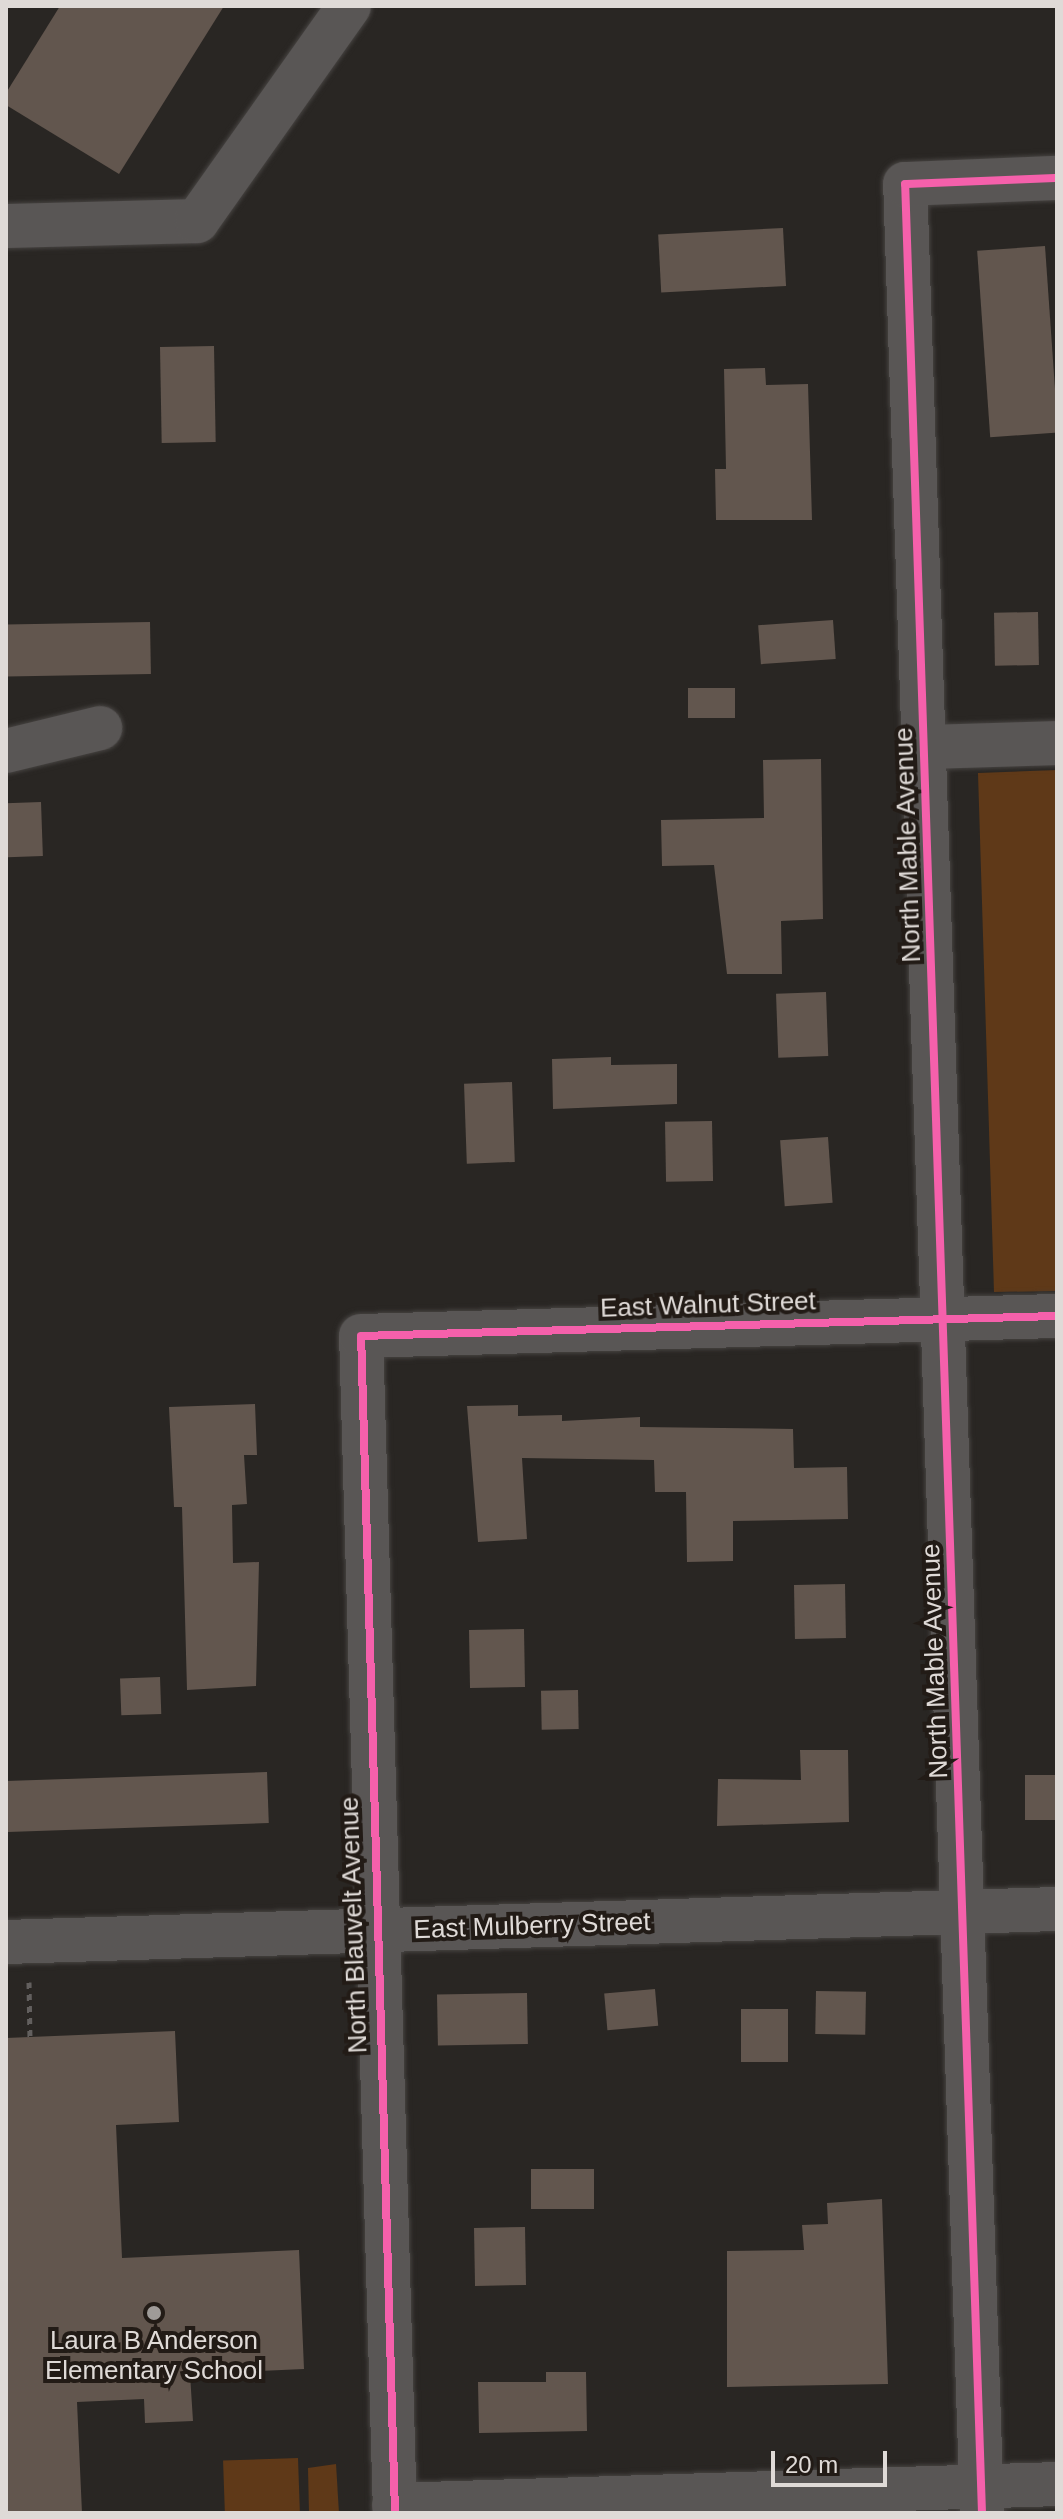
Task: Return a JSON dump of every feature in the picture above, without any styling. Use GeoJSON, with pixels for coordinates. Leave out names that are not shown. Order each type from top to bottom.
{"type":"FeatureCollection","features":[{"type":"Feature","properties":{"kind":"street"},"geometry":{"type":"LineString","coordinates":[[6,226],[197,221],[349,6]]}},
{"type":"Feature","properties":{"kind":"street","name":"North Mable Avenue"},"geometry":{"type":"LineString","coordinates":[[981,2500],[945,1318],[905,184],[1057,178]]}},
{"type":"Feature","properties":{"kind":"street"},"geometry":{"type":"LineString","coordinates":[[6,751],[100,728]]}},
{"type":"Feature","properties":{"kind":"street"},"geometry":{"type":"LineString","coordinates":[[925,747],[1057,743]]}},
{"type":"Feature","properties":{"kind":"street","name":"East Walnut Street"},"geometry":{"type":"LineString","coordinates":[[361,1336],[1057,1316]]}},
{"type":"Feature","properties":{"kind":"street","name":"North Blauvelt Avenue"},"geometry":{"type":"LineString","coordinates":[[361,1336],[373,1931],[394,2509]]}},
{"type":"Feature","properties":{"kind":"street","name":"East Mulberry Street"},"geometry":{"type":"LineString","coordinates":[[17,1941],[1057,1909]]}},
{"type":"Feature","properties":{"kind":"street"},"geometry":{"type":"LineString","coordinates":[[394,2509],[981,2500],[1057,2484]]}},
{"type":"Feature","properties":{"kind":"path"},"geometry":{"type":"LineString","coordinates":[[17,1941],[30,2037]]}},
{"type":"Feature","properties":{"kind":"shaded area"},"geometry":{"type":"Polygon","coordinates":[[[1057,770],[1057,1291],[994,1292],[978,773],[1057,770]]]}},
{"type":"Feature","properties":{"kind":"shaded area"},"geometry":{"type":"Polygon","coordinates":[[[298,2458],[300,2513],[225,2513],[223,2461],[298,2458]]]}},
{"type":"Feature","properties":{"kind":"shaded area"},"geometry":{"type":"Polygon","coordinates":[[[336,2464],[339,2513],[309,2513],[308,2468],[336,2464]]]}},
{"type":"Feature","properties":{"kind":"building"},"geometry":{"type":"Polygon","coordinates":[[[60,6],[224,6],[119,174],[6,105],[6,93],[60,6]]]}},
{"type":"Feature","properties":{"kind":"building"},"geometry":{"type":"Polygon","coordinates":[[[783,228],[786,286],[661,292],[658,235],[783,228]]]}},
{"type":"Feature","properties":{"kind":"building"},"geometry":{"type":"Polygon","coordinates":[[[1045,246],[1057,433],[990,437],[977,251],[1045,246]]]}},
{"type":"Feature","properties":{"kind":"building"},"geometry":{"type":"Polygon","coordinates":[[[214,346],[216,442],[162,443],[160,347],[214,346]]]}},
{"type":"Feature","properties":{"kind":"building"},"geometry":{"type":"Polygon","coordinates":[[[765,368],[766,385],[808,384],[812,520],[716,520],[715,469],[726,469],[724,369],[765,368]]]}},
{"type":"Feature","properties":{"kind":"building"},"geometry":{"type":"Polygon","coordinates":[[[1038,612],[1039,665],[995,666],[994,613],[1038,612]]]}},
{"type":"Feature","properties":{"kind":"building"},"geometry":{"type":"Polygon","coordinates":[[[833,620],[836,659],[761,664],[758,625],[833,620]]]}},
{"type":"Feature","properties":{"kind":"building"},"geometry":{"type":"Polygon","coordinates":[[[150,622],[151,674],[7,677],[6,625],[150,622]]]}},
{"type":"Feature","properties":{"kind":"building"},"geometry":{"type":"Polygon","coordinates":[[[688,688],[735,688],[735,718],[688,718],[688,688]]]}},
{"type":"Feature","properties":{"kind":"building"},"geometry":{"type":"Polygon","coordinates":[[[821,759],[823,919],[781,921],[782,974],[727,974],[714,865],[662,866],[661,820],[764,818],[763,760],[821,759]]]}},
{"type":"Feature","properties":{"kind":"building"},"geometry":{"type":"Polygon","coordinates":[[[41,802],[43,856],[8,857],[6,803],[41,802]]]}},
{"type":"Feature","properties":{"kind":"building"},"geometry":{"type":"Polygon","coordinates":[[[826,992],[828,1056],[778,1058],[776,994],[826,992]]]}},
{"type":"Feature","properties":{"kind":"building"},"geometry":{"type":"Polygon","coordinates":[[[611,1057],[611,1065],[677,1064],[677,1104],[553,1109],[552,1059],[611,1057]]]}},
{"type":"Feature","properties":{"kind":"building"},"geometry":{"type":"Polygon","coordinates":[[[512,1082],[515,1162],[467,1164],[464,1084],[512,1082]]]}},
{"type":"Feature","properties":{"kind":"building"},"geometry":{"type":"Polygon","coordinates":[[[712,1121],[713,1181],[666,1182],[665,1122],[712,1121]]]}},
{"type":"Feature","properties":{"kind":"building"},"geometry":{"type":"Polygon","coordinates":[[[828,1137],[833,1203],[785,1206],[780,1140],[828,1137]]]}},
{"type":"Feature","properties":{"kind":"building"},"geometry":{"type":"Polygon","coordinates":[[[255,1404],[257,1455],[244,1455],[247,1504],[232,1505],[233,1563],[259,1562],[256,1686],[187,1690],[182,1507],[174,1507],[169,1407],[255,1404]]]}},
{"type":"Feature","properties":{"kind":"building"},"geometry":{"type":"Polygon","coordinates":[[[518,1405],[518,1416],[562,1415],[562,1421],[640,1417],[640,1427],[793,1429],[794,1468],[847,1467],[848,1519],[733,1521],[733,1561],[687,1562],[686,1492],[655,1492],[654,1460],[522,1458],[527,1539],[478,1542],[467,1406],[518,1405]]]}},
{"type":"Feature","properties":{"kind":"building"},"geometry":{"type":"Polygon","coordinates":[[[845,1584],[846,1638],[795,1639],[794,1585],[845,1584]]]}},
{"type":"Feature","properties":{"kind":"building"},"geometry":{"type":"Polygon","coordinates":[[[524,1629],[525,1687],[470,1688],[469,1630],[524,1629]]]}},
{"type":"Feature","properties":{"kind":"building"},"geometry":{"type":"Polygon","coordinates":[[[160,1677],[161,1714],[121,1715],[120,1678],[160,1677]]]}},
{"type":"Feature","properties":{"kind":"building"},"geometry":{"type":"Polygon","coordinates":[[[578,1690],[579,1729],[542,1730],[541,1691],[578,1690]]]}},
{"type":"Feature","properties":{"kind":"building"},"geometry":{"type":"Polygon","coordinates":[[[800,1750],[848,1750],[849,1822],[717,1826],[718,1779],[801,1780],[800,1750]]]}},
{"type":"Feature","properties":{"kind":"building"},"geometry":{"type":"Polygon","coordinates":[[[267,1772],[269,1823],[8,1832],[6,1781],[267,1772]]]}},
{"type":"Feature","properties":{"kind":"building"},"geometry":{"type":"Polygon","coordinates":[[[1025,1775],[1057,1775],[1057,1820],[1025,1820],[1025,1775]]]}},
{"type":"Feature","properties":{"kind":"building"},"geometry":{"type":"Polygon","coordinates":[[[655,1989],[658,2026],[607,2030],[604,1993],[655,1989]]]}},
{"type":"Feature","properties":{"kind":"building"},"geometry":{"type":"Polygon","coordinates":[[[816,1991],[866,1992],[865,2035],[815,2034],[816,1991]]]}},
{"type":"Feature","properties":{"kind":"building"},"geometry":{"type":"Polygon","coordinates":[[[527,1993],[528,2044],[438,2046],[437,1995],[527,1993]]]}},
{"type":"Feature","properties":{"kind":"building"},"geometry":{"type":"Polygon","coordinates":[[[741,2009],[788,2009],[788,2062],[741,2062],[741,2009]]]}},
{"type":"Feature","properties":{"kind":"building","name":"Laura B Anderson Elementary School"},"geometry":{"type":"Polygon","coordinates":[[[175,2031],[179,2122],[116,2125],[122,2258],[299,2250],[304,2369],[190,2374],[193,2421],[145,2423],[144,2399],[77,2402],[82,2513],[6,2513],[6,2038],[175,2031]]]}},
{"type":"Feature","properties":{"kind":"building"},"geometry":{"type":"Polygon","coordinates":[[[531,2169],[594,2169],[594,2209],[531,2209],[531,2169]]]}},
{"type":"Feature","properties":{"kind":"building"},"geometry":{"type":"Polygon","coordinates":[[[882,2199],[888,2384],[727,2387],[727,2251],[804,2250],[802,2225],[828,2224],[827,2203],[882,2199]]]}},
{"type":"Feature","properties":{"kind":"building"},"geometry":{"type":"Polygon","coordinates":[[[525,2227],[526,2285],[475,2286],[474,2228],[525,2227]]]}},
{"type":"Feature","properties":{"kind":"building"},"geometry":{"type":"Polygon","coordinates":[[[546,2372],[586,2372],[587,2431],[479,2433],[478,2382],[546,2382],[546,2372]]]}},
{"type":"Feature","properties":{"kind":"cycle path"},"geometry":{"type":"LineString","coordinates":[[982,2513],[905,184],[1057,178]]}},
{"type":"Feature","properties":{"kind":"cycle path"},"geometry":{"type":"LineString","coordinates":[[395,2513],[361,1336],[1057,1316]]}},
{"type":"Feature","properties":{"kind":"place","name":"Laura B Anderson Elementary School"},"geometry":{"type":"Point","coordinates":[154,2313]}}]}
